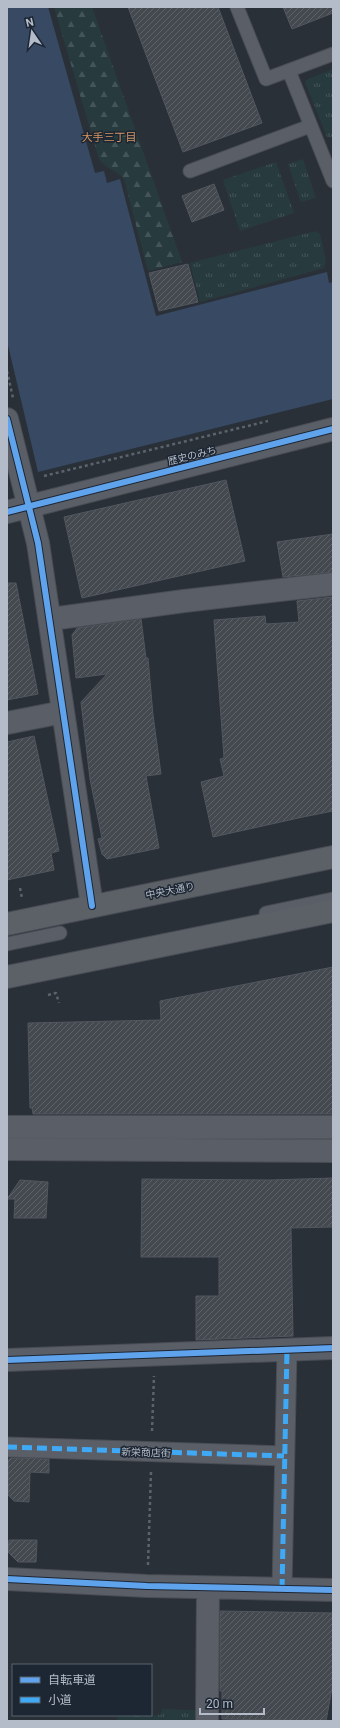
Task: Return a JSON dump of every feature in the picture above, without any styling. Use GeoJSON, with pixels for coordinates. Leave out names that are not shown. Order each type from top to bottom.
{"type":"FeatureCollection","features":[{"type":"Feature","properties":{"kind":"main road","name":"中央大通り"},"geometry":{"type":"LineString","coordinates":[[7,924],[333,857]]}},
{"type":"Feature","properties":{"kind":"main road"},"geometry":{"type":"LineString","coordinates":[[7,977],[333,911]]}},
{"type":"Feature","properties":{"kind":"street"},"geometry":{"type":"LineString","coordinates":[[11,411],[28,506],[38,543],[92,906]]}},
{"type":"Feature","properties":{"kind":"street","name":"歴史のみち"},"geometry":{"type":"LineString","coordinates":[[7,512],[333,429]]}},
{"type":"Feature","properties":{"kind":"street"},"geometry":{"type":"LineString","coordinates":[[50,619],[184,601],[333,584]]}},
{"type":"Feature","properties":{"kind":"street"},"geometry":{"type":"LineString","coordinates":[[7,723],[63,712]]}},
{"type":"Feature","properties":{"kind":"street"},"geometry":{"type":"LineString","coordinates":[[7,1127],[333,1127]]}},
{"type":"Feature","properties":{"kind":"street"},"geometry":{"type":"LineString","coordinates":[[7,1149],[333,1151]]}},
{"type":"Feature","properties":{"kind":"street"},"geometry":{"type":"LineString","coordinates":[[7,1360],[333,1348]]}},
{"type":"Feature","properties":{"kind":"street"},"geometry":{"type":"LineString","coordinates":[[282,1589],[287,1350]]}},
{"type":"Feature","properties":{"kind":"street","name":"新栄商店街"},"geometry":{"type":"LineString","coordinates":[[7,1447],[284,1456]]}},
{"type":"Feature","properties":{"kind":"street"},"geometry":{"type":"LineString","coordinates":[[7,1579],[208,1588],[333,1590]]}},
{"type":"Feature","properties":{"kind":"street"},"geometry":{"type":"LineString","coordinates":[[207,1721],[208,1588]]}},
{"type":"Feature","properties":{"kind":"lane"},"geometry":{"type":"LineString","coordinates":[[237,7],[266,79],[333,54]]}},
{"type":"Feature","properties":{"kind":"lane"},"geometry":{"type":"LineString","coordinates":[[289,71],[310,126],[328,150],[333,182]]}},
{"type":"Feature","properties":{"kind":"lane"},"geometry":{"type":"LineString","coordinates":[[190,171],[310,126]]}},
{"type":"Feature","properties":{"kind":"lane"},"geometry":{"type":"LineString","coordinates":[[81,962],[172,934],[333,899]]}},
{"type":"Feature","properties":{"kind":"lane"},"geometry":{"type":"LineString","coordinates":[[7,944],[60,933]]}},
{"type":"Feature","properties":{"kind":"path"},"geometry":{"type":"LineString","coordinates":[[7,371],[11,411]]}},
{"type":"Feature","properties":{"kind":"path"},"geometry":{"type":"LineString","coordinates":[[40,477],[271,420]]}},
{"type":"Feature","properties":{"kind":"path"},"geometry":{"type":"LineString","coordinates":[[16,901],[22,900],[20,888]]}},
{"type":"Feature","properties":{"kind":"path"},"geometry":{"type":"LineString","coordinates":[[48,996],[56,994],[59,1003]]}},
{"type":"Feature","properties":{"kind":"green space"},"geometry":{"type":"Polygon","coordinates":[[[54,7],[92,7],[182,262],[148,271],[124,179],[99,159],[54,7]]]}},
{"type":"Feature","properties":{"kind":"green space"},"geometry":{"type":"Polygon","coordinates":[[[333,69],[333,137],[327,137],[305,82],[308,79],[333,69]]]}},
{"type":"Feature","properties":{"kind":"green space"},"geometry":{"type":"Polygon","coordinates":[[[303,159],[316,198],[301,202],[288,164],[303,159]]]}},
{"type":"Feature","properties":{"kind":"green space"},"geometry":{"type":"Polygon","coordinates":[[[276,162],[294,213],[240,231],[223,180],[276,162]]]}},
{"type":"Feature","properties":{"kind":"green space"},"geometry":{"type":"Polygon","coordinates":[[[316,231],[320,234],[326,261],[324,268],[200,302],[190,263],[316,231]]]}},
{"type":"Feature","properties":{"kind":"green space"},"geometry":{"type":"Polygon","coordinates":[[[162,1709],[215,1711],[215,1721],[117,1721],[118,1716],[161,1715],[162,1709]]]}},
{"type":"Feature","properties":{"kind":"water"},"geometry":{"type":"Polygon","coordinates":[[[7,7],[48,7],[95,173],[104,171],[107,183],[120,179],[156,316],[327,272],[329,283],[333,282],[333,399],[38,472],[7,341],[7,7]]]}},
{"type":"Feature","properties":{"kind":"building"},"geometry":{"type":"Polygon","coordinates":[[[128,7],[218,7],[262,123],[183,152],[128,7]]]}},
{"type":"Feature","properties":{"kind":"building"},"geometry":{"type":"Polygon","coordinates":[[[283,7],[333,7],[333,13],[292,29],[283,7]]]}},
{"type":"Feature","properties":{"kind":"building"},"geometry":{"type":"Polygon","coordinates":[[[214,184],[224,210],[192,222],[182,196],[214,184]]]}},
{"type":"Feature","properties":{"kind":"building"},"geometry":{"type":"Polygon","coordinates":[[[188,264],[198,302],[159,311],[149,273],[188,264]]]}},
{"type":"Feature","properties":{"kind":"building"},"geometry":{"type":"Polygon","coordinates":[[[226,480],[245,561],[82,598],[64,517],[226,480]]]}},
{"type":"Feature","properties":{"kind":"building"},"geometry":{"type":"Polygon","coordinates":[[[333,534],[333,572],[283,577],[277,542],[333,534]]]}},
{"type":"Feature","properties":{"kind":"building"},"geometry":{"type":"Polygon","coordinates":[[[7,583],[16,583],[38,694],[7,700],[7,583]]]}},
{"type":"Feature","properties":{"kind":"building"},"geometry":{"type":"Polygon","coordinates":[[[333,597],[333,811],[213,837],[201,782],[224,776],[220,759],[224,758],[214,620],[265,616],[266,624],[299,622],[297,601],[333,597]]]}},
{"type":"Feature","properties":{"kind":"building"},"geometry":{"type":"Polygon","coordinates":[[[141,619],[146,658],[148,658],[153,715],[161,774],[146,776],[159,848],[107,859],[102,854],[98,839],[102,838],[90,779],[81,702],[107,674],[76,678],[72,635],[77,628],[141,619]]]}},
{"type":"Feature","properties":{"kind":"building"},"geometry":{"type":"Polygon","coordinates":[[[34,736],[59,851],[51,853],[54,870],[7,880],[7,742],[34,736]]]}},
{"type":"Feature","properties":{"kind":"building"},"geometry":{"type":"Polygon","coordinates":[[[333,967],[333,1114],[33,1114],[32,1108],[30,1108],[28,1023],[161,1020],[160,1001],[333,967]]]}},
{"type":"Feature","properties":{"kind":"building"},"geometry":{"type":"Polygon","coordinates":[[[333,1178],[333,1227],[291,1228],[293,1336],[196,1340],[196,1296],[219,1296],[219,1257],[141,1257],[142,1179],[271,1180],[333,1178]]]}},
{"type":"Feature","properties":{"kind":"building"},"geometry":{"type":"Polygon","coordinates":[[[20,1180],[48,1182],[46,1218],[14,1218],[15,1199],[7,1199],[20,1180]]]}},
{"type":"Feature","properties":{"kind":"building"},"geometry":{"type":"Polygon","coordinates":[[[11,1458],[49,1459],[49,1473],[30,1472],[29,1502],[14,1501],[8,1495],[8,1460],[11,1458]]]}},
{"type":"Feature","properties":{"kind":"building"},"geometry":{"type":"Polygon","coordinates":[[[9,1540],[37,1540],[36,1562],[18,1562],[8,1552],[9,1540]]]}},
{"type":"Feature","properties":{"kind":"building"},"geometry":{"type":"Polygon","coordinates":[[[220,1611],[333,1613],[333,1683],[326,1721],[222,1719],[222,1691],[220,1691],[220,1611]]]}},
{"type":"Feature","properties":{"kind":"tram line"},"geometry":{"type":"LineString","coordinates":[[7,1138],[333,1139]]}},
{"type":"Feature","properties":{"kind":"marked path"},"geometry":{"type":"LineString","coordinates":[[282,1589],[287,1350]]}},
{"type":"Feature","properties":{"kind":"marked path"},"geometry":{"type":"LineString","coordinates":[[7,1447],[284,1456]]}},
{"type":"Feature","properties":{"kind":"cycle path"},"geometry":{"type":"LineString","coordinates":[[7,419],[38,543],[92,906]]}},
{"type":"Feature","properties":{"kind":"cycle path"},"geometry":{"type":"LineString","coordinates":[[7,512],[333,429]]}},
{"type":"Feature","properties":{"kind":"cycle path"},"geometry":{"type":"LineString","coordinates":[[7,1360],[333,1348]]}},
{"type":"Feature","properties":{"kind":"cycle path"},"geometry":{"type":"LineString","coordinates":[[7,1579],[147,1586],[333,1590]]}},
{"type":"Feature","properties":{"kind":"district","name":"大手三丁目"},"geometry":{"type":"Point","coordinates":[109,137]}}]}
